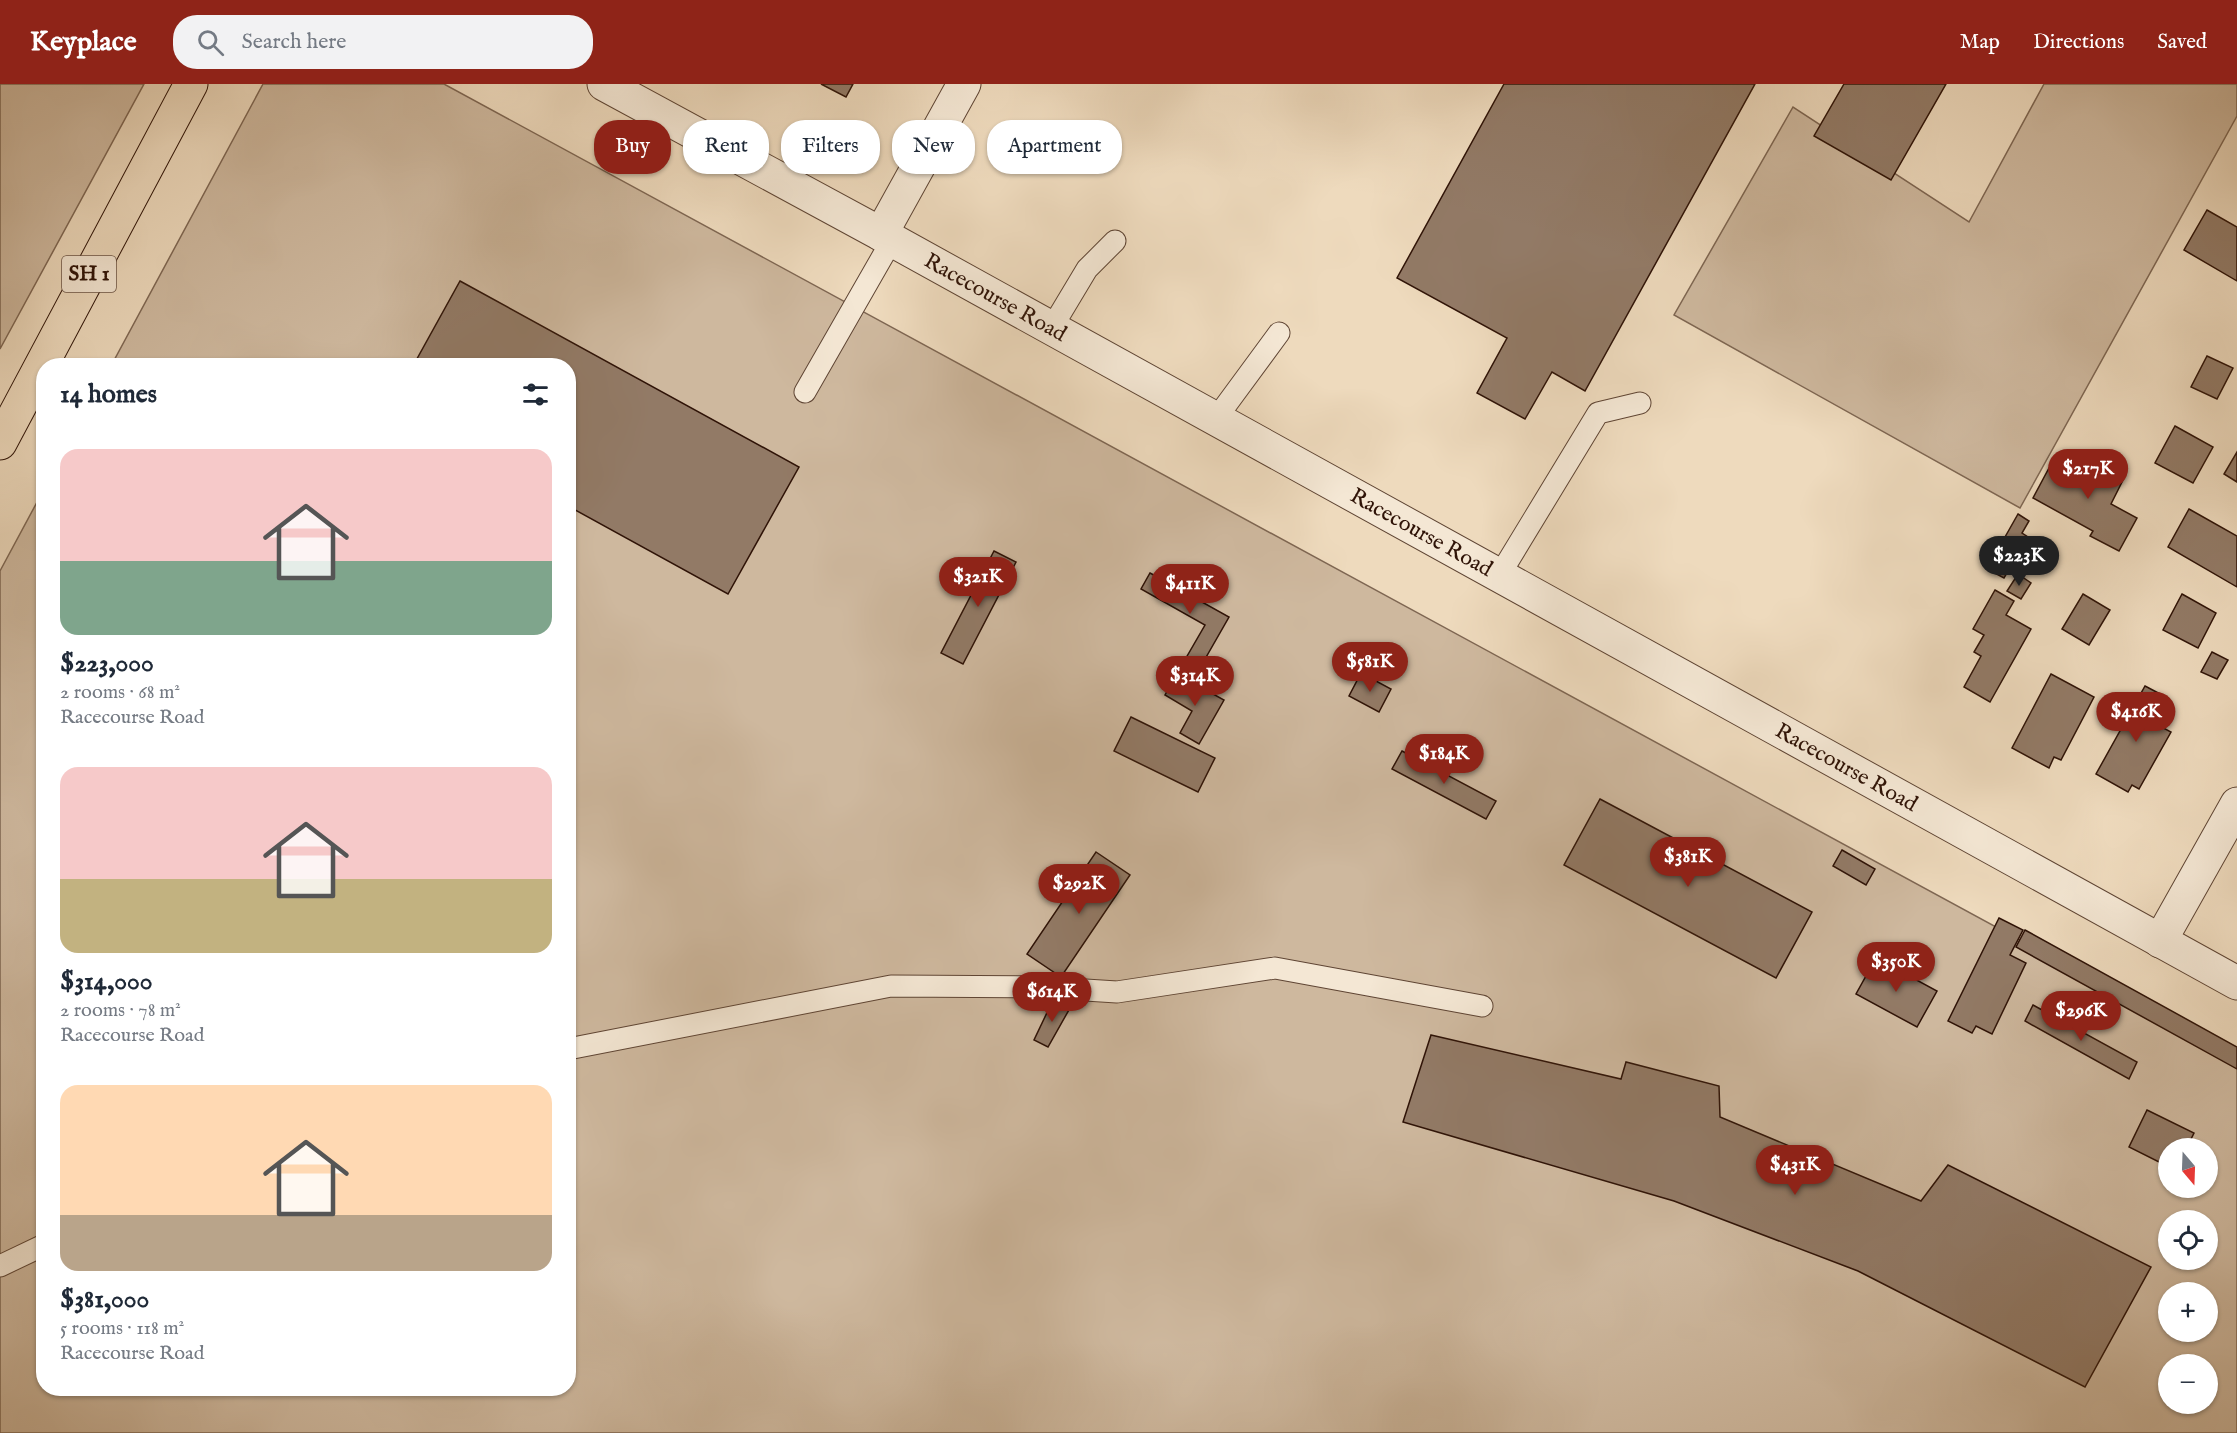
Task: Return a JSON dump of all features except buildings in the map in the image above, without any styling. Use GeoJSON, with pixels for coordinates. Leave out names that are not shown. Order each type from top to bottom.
{"type":"FeatureCollection","features":[{"type":"Feature","properties":{"kind":"highway","name":"SH 1"},"geometry":{"type":"LineString","coordinates":[[45,358],[191,84]]}},
{"type":"Feature","properties":{"kind":"highway","name":"SH 1"},"geometry":{"type":"LineString","coordinates":[[0,443],[36,375]]}},
{"type":"Feature","properties":{"kind":"street","name":"Racecourse Road"},"geometry":{"type":"LineString","coordinates":[[604,84],[886,237],[2237,983]]}},
{"type":"Feature","properties":{"kind":"street"},"geometry":{"type":"LineString","coordinates":[[886,237],[964,84]]}},
{"type":"Feature","properties":{"kind":"street"},"geometry":{"type":"LineString","coordinates":[[2160,941],[2237,804]]}},
{"type":"Feature","properties":{"kind":"lane"},"geometry":{"type":"LineString","coordinates":[[805,392],[886,237]]}},
{"type":"Feature","properties":{"kind":"lane"},"geometry":{"type":"LineString","coordinates":[[1051,329],[1087,269],[1116,242]]}},
{"type":"Feature","properties":{"kind":"lane"},"geometry":{"type":"LineString","coordinates":[[1215,420],[1279,333]]}},
{"type":"Feature","properties":{"kind":"lane"},"geometry":{"type":"LineString","coordinates":[[1499,576],[1598,413],[1640,403]]}},
{"type":"Feature","properties":{"kind":"lane"},"geometry":{"type":"LineString","coordinates":[[576,1047],[891,986],[1038,987],[1117,992],[1275,968],[1482,1006]]}},
{"type":"Feature","properties":{"kind":"lane"},"geometry":{"type":"LineString","coordinates":[[0,1266],[36,1249]]}},
{"type":"Feature","properties":{"kind":"shaded area"},"geometry":{"type":"Polygon","coordinates":[[[0,84],[144,84],[0,349],[0,84]]]}},
{"type":"Feature","properties":{"kind":"shaded area"},"geometry":{"type":"Polygon","coordinates":[[[263,84],[444,84],[594,165],[594,174],[610,174],[2237,1058],[2237,1433],[0,1433],[0,571],[36,504],[36,1396],[576,1396],[576,358],[115,358],[263,84]]]}},
{"type":"Feature","properties":{"kind":"shaded area"},"geometry":{"type":"Polygon","coordinates":[[[2044,84],[2237,84],[2237,116],[2020,508],[1674,315],[1793,107],[1969,222],[2044,84]]]}}]}
